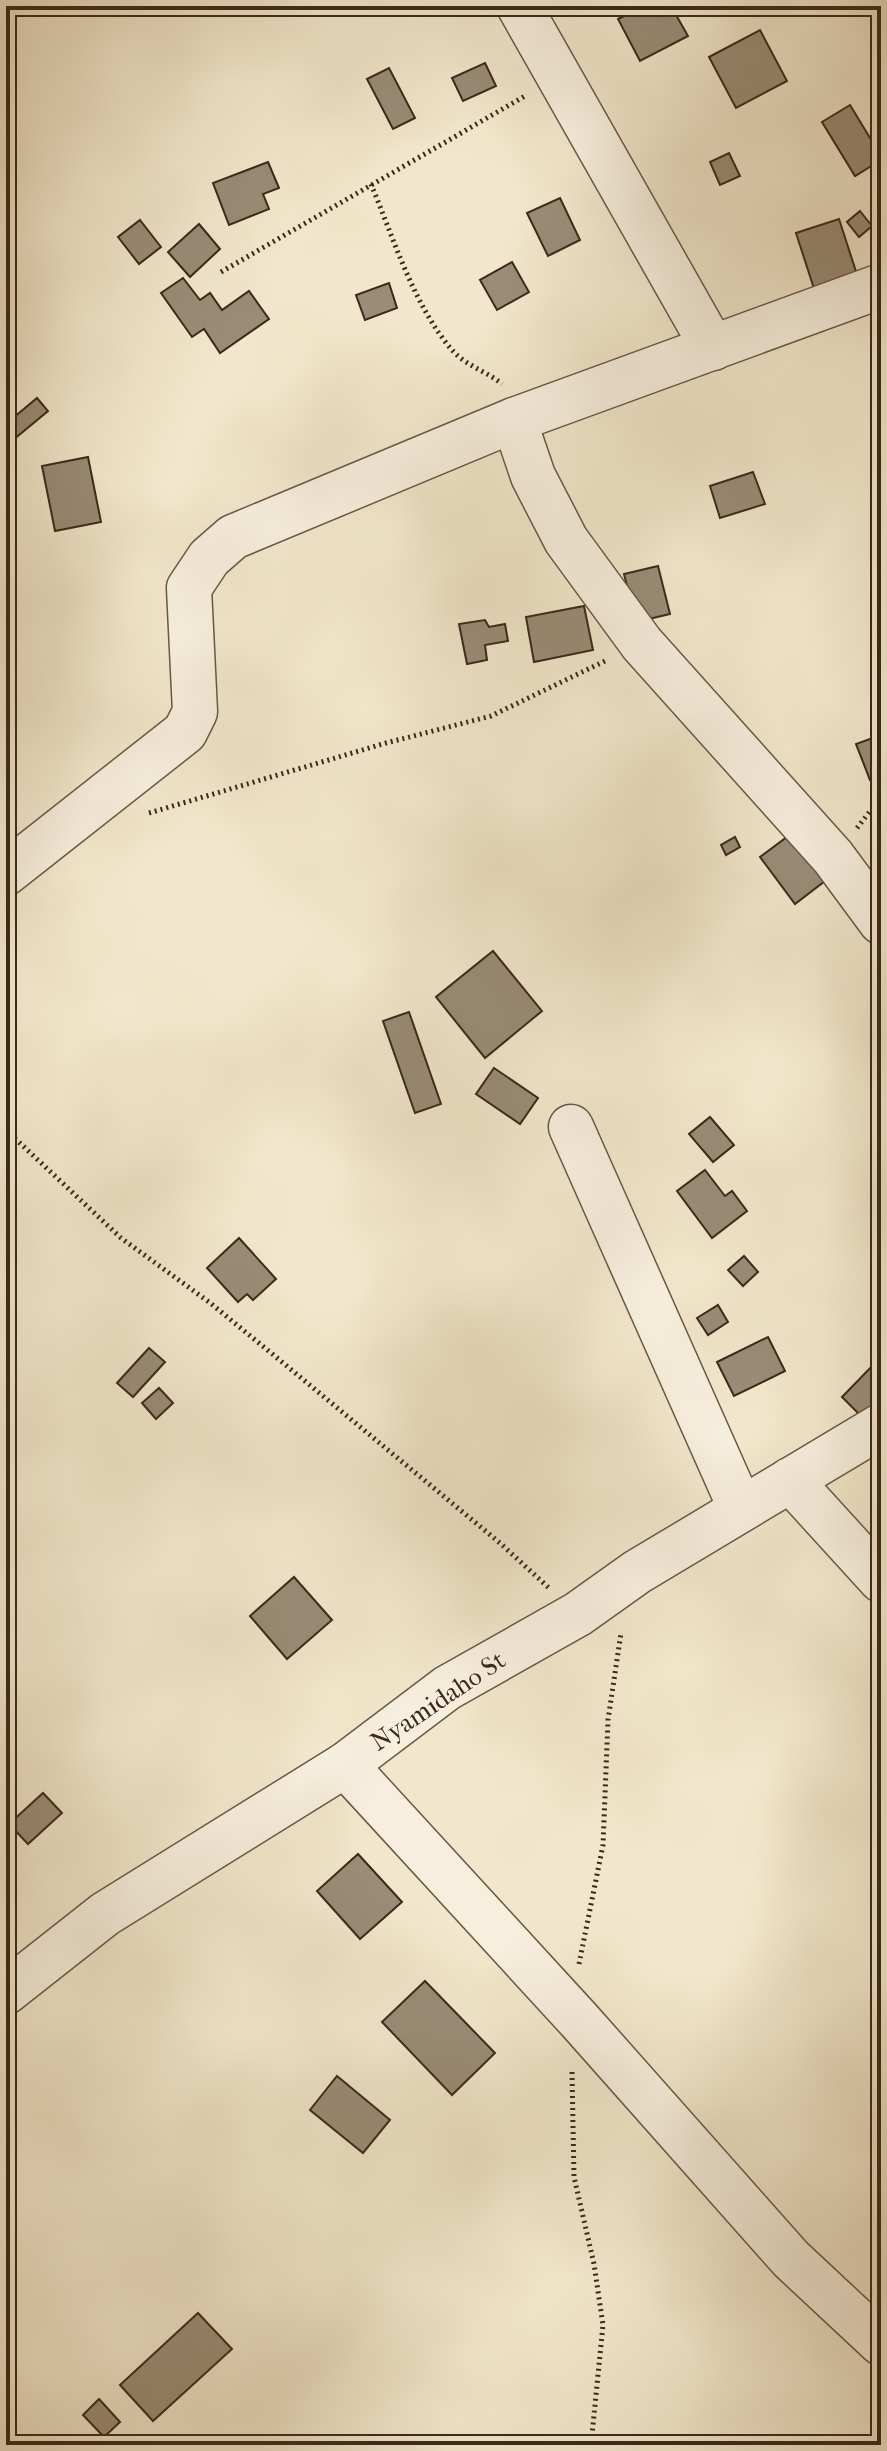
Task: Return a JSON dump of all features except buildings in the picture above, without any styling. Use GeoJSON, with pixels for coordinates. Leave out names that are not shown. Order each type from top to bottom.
{"type":"FeatureCollection","features":[{"type":"Feature","properties":{"kind":"street"},"geometry":{"type":"LineString","coordinates":[[519,6],[713,348]]}},
{"type":"Feature","properties":{"kind":"street"},"geometry":{"type":"LineString","coordinates":[[6,873],[185,732],[195,712],[189,588],[209,558],[233,537],[522,416],[881,286]]}},
{"type":"Feature","properties":{"kind":"street"},"geometry":{"type":"LineString","coordinates":[[522,416],[533,476],[566,540],[642,644],[833,857],[881,922]]}},
{"type":"Feature","properties":{"kind":"street"},"geometry":{"type":"LineString","coordinates":[[571,1127],[740,1507]]}},
{"type":"Feature","properties":{"kind":"street","name":"Nyamidaho St"},"geometry":{"type":"LineString","coordinates":[[6,1992],[105,1914],[345,1765],[447,1688],[578,1614],[637,1572],[740,1507],[881,1426]]}},
{"type":"Feature","properties":{"kind":"street"},"geometry":{"type":"LineString","coordinates":[[790,1480],[881,1580]]}},
{"type":"Feature","properties":{"kind":"street"},"geometry":{"type":"LineString","coordinates":[[345,1765],[574,2015],[791,2259],[881,2343]]}},
{"type":"Feature","properties":{"kind":"path"},"geometry":{"type":"LineString","coordinates":[[221,272],[558,78]]}},
{"type":"Feature","properties":{"kind":"path"},"geometry":{"type":"LineString","coordinates":[[371,184],[432,323],[452,350],[469,366],[500,382],[522,416]]}},
{"type":"Feature","properties":{"kind":"path"},"geometry":{"type":"LineString","coordinates":[[142,815],[386,743],[491,716],[642,644]]}},
{"type":"Feature","properties":{"kind":"path"},"geometry":{"type":"LineString","coordinates":[[6,1130],[121,1238],[209,1302],[276,1357],[500,1543],[578,1614]]}},
{"type":"Feature","properties":{"kind":"path"},"geometry":{"type":"LineString","coordinates":[[591,2445],[603,2325],[594,2264],[574,2177],[571,2113],[574,2015],[603,1845],[608,1720],[624,1613],[634,1595],[637,1572]]}}]}
